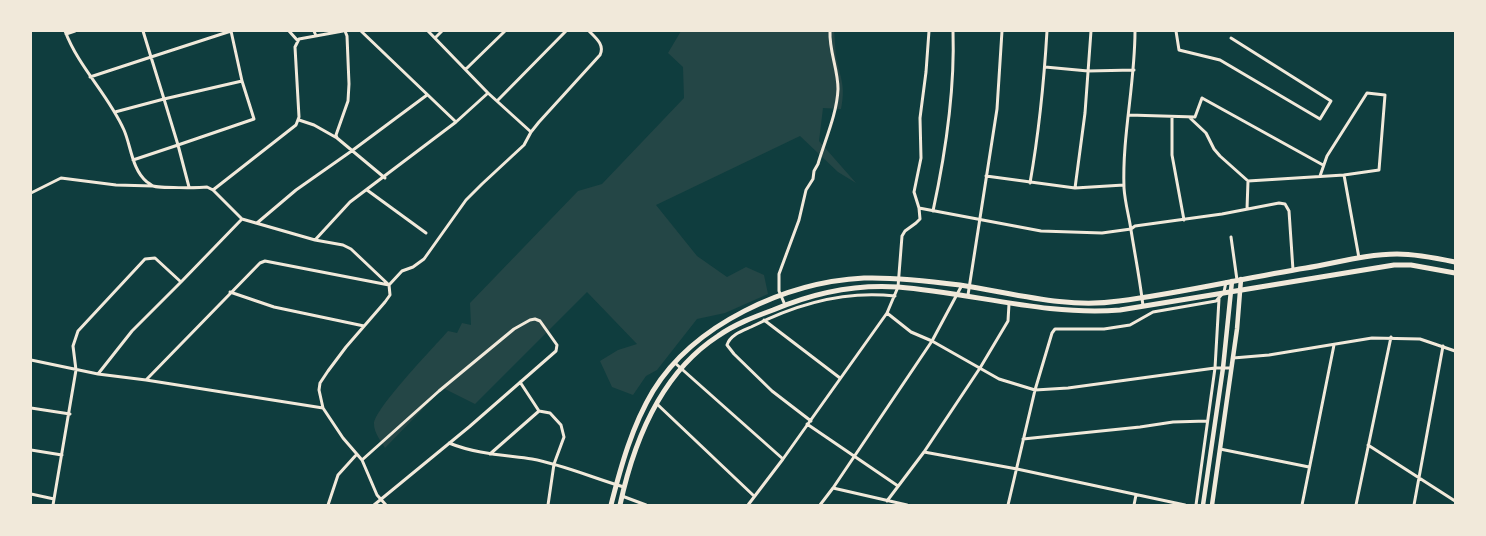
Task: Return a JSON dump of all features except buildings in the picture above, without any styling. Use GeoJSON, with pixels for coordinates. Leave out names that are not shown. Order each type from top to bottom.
{"type":"FeatureCollection","features":[{"type":"Feature","properties":{"kind":"main road"},"geometry":{"type":"LineString","coordinates":[[610,505],[630,438],[642,411],[654,389],[675,362],[714,328],[741,313],[781,296],[813,286],[847,280],[899,279],[962,285],[1071,303],[1095,304],[1142,298],[1378,255],[1416,255],[1455,262]]}},
{"type":"Feature","properties":{"kind":"main road"},"geometry":{"type":"LineString","coordinates":[[620,505],[638,442],[656,403],[692,356],[731,327],[784,305],[832,291],[865,287],[898,287],[968,295],[1049,309],[1081,312],[1120,310],[1394,265],[1411,265],[1455,273]]}},
{"type":"Feature","properties":{"kind":"main road"},"geometry":{"type":"LineString","coordinates":[[756,307],[759,315]]}},
{"type":"Feature","properties":{"kind":"main road"},"geometry":{"type":"LineString","coordinates":[[714,328],[718,335]]}},
{"type":"Feature","properties":{"kind":"street"},"geometry":{"type":"LineString","coordinates":[[74,31],[66,32],[72,49],[115,112],[139,173],[145,181],[153,186]]}},
{"type":"Feature","properties":{"kind":"street"},"geometry":{"type":"LineString","coordinates":[[143,31],[189,186]]}},
{"type":"Feature","properties":{"kind":"street"},"geometry":{"type":"LineString","coordinates":[[90,77],[231,31],[242,81],[254,119],[133,160]]}},
{"type":"Feature","properties":{"kind":"street"},"geometry":{"type":"LineString","coordinates":[[289,31],[298,41]]}},
{"type":"Feature","properties":{"kind":"street"},"geometry":{"type":"LineString","coordinates":[[314,31],[316,36]]}},
{"type":"Feature","properties":{"kind":"street"},"geometry":{"type":"LineString","coordinates":[[213,190],[296,125],[299,120],[295,47],[298,41],[344,31],[347,36],[348,101],[336,135],[337,138]]}},
{"type":"Feature","properties":{"kind":"street"},"geometry":{"type":"LineString","coordinates":[[361,31],[456,122]]}},
{"type":"Feature","properties":{"kind":"street"},"geometry":{"type":"LineString","coordinates":[[428,31],[488,93],[530,132]]}},
{"type":"Feature","properties":{"kind":"street"},"geometry":{"type":"LineString","coordinates":[[435,38],[442,31]]}},
{"type":"Feature","properties":{"kind":"street"},"geometry":{"type":"LineString","coordinates":[[466,69],[505,31]]}},
{"type":"Feature","properties":{"kind":"street"},"geometry":{"type":"LineString","coordinates":[[497,101],[566,31]]}},
{"type":"Feature","properties":{"kind":"street"},"geometry":{"type":"LineString","coordinates":[[389,285],[402,271],[414,267],[424,259],[466,200],[524,145],[530,132],[600,55],[602,51],[601,45],[589,31]]}},
{"type":"Feature","properties":{"kind":"street"},"geometry":{"type":"LineString","coordinates":[[784,305],[778,285],[778,274],[799,220],[806,190],[814,178],[814,172],[821,155],[838,90],[830,31]]}},
{"type":"Feature","properties":{"kind":"street"},"geometry":{"type":"LineString","coordinates":[[748,505],[811,421],[886,313],[895,296],[899,279],[902,236],[920,218],[914,192],[921,158],[920,118],[929,31]]}},
{"type":"Feature","properties":{"kind":"street"},"geometry":{"type":"LineString","coordinates":[[933,210],[953,91],[954,31]]}},
{"type":"Feature","properties":{"kind":"street"},"geometry":{"type":"LineString","coordinates":[[968,295],[997,109],[1002,31]]}},
{"type":"Feature","properties":{"kind":"street"},"geometry":{"type":"LineString","coordinates":[[1030,183],[1045,67],[1046,31]]}},
{"type":"Feature","properties":{"kind":"street"},"geometry":{"type":"LineString","coordinates":[[1075,188],[1088,70],[1090,31]]}},
{"type":"Feature","properties":{"kind":"street"},"geometry":{"type":"LineString","coordinates":[[1135,31],[1134,70],[1128,115],[1124,186],[1125,204],[1131,229],[1143,306]]}},
{"type":"Feature","properties":{"kind":"street"},"geometry":{"type":"LineString","coordinates":[[1176,31],[1179,50],[1220,60],[1320,119],[1332,102],[1231,38]]}},
{"type":"Feature","properties":{"kind":"street"},"geometry":{"type":"LineString","coordinates":[[1045,67],[1088,70],[1134,70]]}},
{"type":"Feature","properties":{"kind":"street"},"geometry":{"type":"LineString","coordinates":[[115,112],[242,81]]}},
{"type":"Feature","properties":{"kind":"street"},"geometry":{"type":"LineString","coordinates":[[315,240],[350,202],[385,178],[456,122],[488,93]]}},
{"type":"Feature","properties":{"kind":"street"},"geometry":{"type":"LineString","coordinates":[[1248,182],[1344,175],[1379,170],[1385,95],[1367,93],[1327,156],[1320,176]]}},
{"type":"Feature","properties":{"kind":"street"},"geometry":{"type":"LineString","coordinates":[[257,224],[296,190],[427,95]]}},
{"type":"Feature","properties":{"kind":"street"},"geometry":{"type":"LineString","coordinates":[[1128,115],[1195,117],[1202,98],[1323,165]]}},
{"type":"Feature","properties":{"kind":"street"},"geometry":{"type":"LineString","coordinates":[[1172,116],[1172,155],[1184,220]]}},
{"type":"Feature","properties":{"kind":"street"},"geometry":{"type":"LineString","coordinates":[[1189,117],[1206,133],[1220,156],[1248,182],[1248,209]]}},
{"type":"Feature","properties":{"kind":"street"},"geometry":{"type":"LineString","coordinates":[[299,120],[314,125],[337,138],[385,178]]}},
{"type":"Feature","properties":{"kind":"street"},"geometry":{"type":"LineString","coordinates":[[1344,175],[1359,258]]}},
{"type":"Feature","properties":{"kind":"street"},"geometry":{"type":"LineString","coordinates":[[986,176],[1075,188],[1124,186]]}},
{"type":"Feature","properties":{"kind":"street"},"geometry":{"type":"LineString","coordinates":[[31,194],[61,178],[116,186],[206,187],[213,190],[242,219],[351,249],[389,285],[390,295],[346,347],[320,383],[319,390],[323,408],[343,438],[362,460],[380,500],[386,505]]}},
{"type":"Feature","properties":{"kind":"street"},"geometry":{"type":"LineString","coordinates":[[367,190],[426,233]]}},
{"type":"Feature","properties":{"kind":"street"},"geometry":{"type":"LineString","coordinates":[[919,208],[1014,227],[1074,233],[1102,233],[1280,203],[1285,204],[1288,208],[1293,270]]}},
{"type":"Feature","properties":{"kind":"street"},"geometry":{"type":"LineString","coordinates":[[98,374],[132,331],[242,219]]}},
{"type":"Feature","properties":{"kind":"street"},"geometry":{"type":"LineString","coordinates":[[1203,505],[1234,280],[1231,237]]}},
{"type":"Feature","properties":{"kind":"street"},"geometry":{"type":"LineString","coordinates":[[53,505],[70,414],[76,370],[72,346],[78,331],[145,259],[155,258],[181,282]]}},
{"type":"Feature","properties":{"kind":"street"},"geometry":{"type":"LineString","coordinates":[[146,380],[260,263],[266,261],[389,285]]}},
{"type":"Feature","properties":{"kind":"street"},"geometry":{"type":"LineString","coordinates":[[1212,505],[1233,358],[1240,289],[1234,280]]}},
{"type":"Feature","properties":{"kind":"street"},"geometry":{"type":"LineString","coordinates":[[1196,505],[1215,368],[1219,299],[1234,280]]}},
{"type":"Feature","properties":{"kind":"street"},"geometry":{"type":"LineString","coordinates":[[820,505],[932,341],[962,285]]}},
{"type":"Feature","properties":{"kind":"street"},"geometry":{"type":"LineString","coordinates":[[230,292],[274,307],[365,326]]}},
{"type":"Feature","properties":{"kind":"street"},"geometry":{"type":"LineString","coordinates":[[811,421],[772,391],[734,354],[727,345],[732,337],[764,320],[800,306],[827,299],[856,295],[895,296]]}},
{"type":"Feature","properties":{"kind":"street"},"geometry":{"type":"LineString","coordinates":[[1008,505],[1035,390],[1051,335],[1056,329],[1104,329],[1127,326],[1153,312],[1219,299]]}},
{"type":"Feature","properties":{"kind":"street"},"geometry":{"type":"LineString","coordinates":[[887,501],[924,452],[980,368],[1008,321],[1010,302]]}},
{"type":"Feature","properties":{"kind":"street"},"geometry":{"type":"LineString","coordinates":[[886,313],[911,332],[932,341],[999,380],[1035,390],[1068,388],[1215,368],[1231,368]]}},
{"type":"Feature","properties":{"kind":"street"},"geometry":{"type":"LineString","coordinates":[[362,460],[454,378],[514,330],[530,320],[540,321],[557,345],[556,351],[374,505]]}},
{"type":"Feature","properties":{"kind":"street"},"geometry":{"type":"LineString","coordinates":[[764,320],[840,378]]}},
{"type":"Feature","properties":{"kind":"street"},"geometry":{"type":"LineString","coordinates":[[1233,358],[1334,345],[1372,338],[1391,337],[1420,339],[1455,351]]}},
{"type":"Feature","properties":{"kind":"street"},"geometry":{"type":"LineString","coordinates":[[1356,505],[1391,337]]}},
{"type":"Feature","properties":{"kind":"street"},"geometry":{"type":"LineString","coordinates":[[1302,505],[1334,345]]}},
{"type":"Feature","properties":{"kind":"street"},"geometry":{"type":"LineString","coordinates":[[1414,505],[1443,346]]}},
{"type":"Feature","properties":{"kind":"street"},"geometry":{"type":"LineString","coordinates":[[31,360],[98,374],[323,408]]}},
{"type":"Feature","properties":{"kind":"street"},"geometry":{"type":"LineString","coordinates":[[675,362],[783,459]]}},
{"type":"Feature","properties":{"kind":"street"},"geometry":{"type":"LineString","coordinates":[[520,382],[539,411],[550,413],[561,425],[564,437],[554,464],[548,505]]}},
{"type":"Feature","properties":{"kind":"street"},"geometry":{"type":"LineString","coordinates":[[656,403],[754,496]]}},
{"type":"Feature","properties":{"kind":"street"},"geometry":{"type":"LineString","coordinates":[[31,408],[70,414]]}},
{"type":"Feature","properties":{"kind":"street"},"geometry":{"type":"LineString","coordinates":[[489,454],[539,411]]}},
{"type":"Feature","properties":{"kind":"street"},"geometry":{"type":"LineString","coordinates":[[1023,439],[1173,422],[1207,421]]}},
{"type":"Feature","properties":{"kind":"street"},"geometry":{"type":"LineString","coordinates":[[807,424],[898,486]]}},
{"type":"Feature","properties":{"kind":"street"},"geometry":{"type":"LineString","coordinates":[[449,443],[489,454],[532,459],[554,464],[624,487]]}},
{"type":"Feature","properties":{"kind":"street"},"geometry":{"type":"LineString","coordinates":[[1368,446],[1455,500]]}},
{"type":"Feature","properties":{"kind":"street"},"geometry":{"type":"LineString","coordinates":[[1220,449],[1309,467]]}},
{"type":"Feature","properties":{"kind":"street"},"geometry":{"type":"LineString","coordinates":[[31,450],[62,455]]}},
{"type":"Feature","properties":{"kind":"street"},"geometry":{"type":"LineString","coordinates":[[924,452],[1016,469],[1185,505]]}},
{"type":"Feature","properties":{"kind":"street"},"geometry":{"type":"LineString","coordinates":[[328,505],[338,475],[357,454]]}},
{"type":"Feature","properties":{"kind":"street"},"geometry":{"type":"LineString","coordinates":[[833,488],[907,505]]}},
{"type":"Feature","properties":{"kind":"street"},"geometry":{"type":"LineString","coordinates":[[31,494],[54,499]]}},
{"type":"Feature","properties":{"kind":"street"},"geometry":{"type":"LineString","coordinates":[[1134,505],[1136,495]]}},
{"type":"Feature","properties":{"kind":"street"},"geometry":{"type":"LineString","coordinates":[[622,496],[646,505]]}},
{"type":"Feature","properties":{"kind":"shaded area"},"geometry":{"type":"Polygon","coordinates":[[[681,31],[834,31],[836,56],[843,87],[841,109],[823,108],[819,141],[856,183],[838,172],[800,136],[656,205],[697,256],[727,277],[746,267],[764,275],[768,294],[725,313],[697,319],[657,370],[646,376],[633,395],[612,387],[600,361],[618,350],[637,344],[587,292],[475,404],[443,388],[385,448],[374,427],[377,416],[394,392],[448,331],[457,333],[462,323],[471,325],[470,303],[578,191],[602,184],[684,98],[683,67],[668,53],[681,31]]]}}]}
